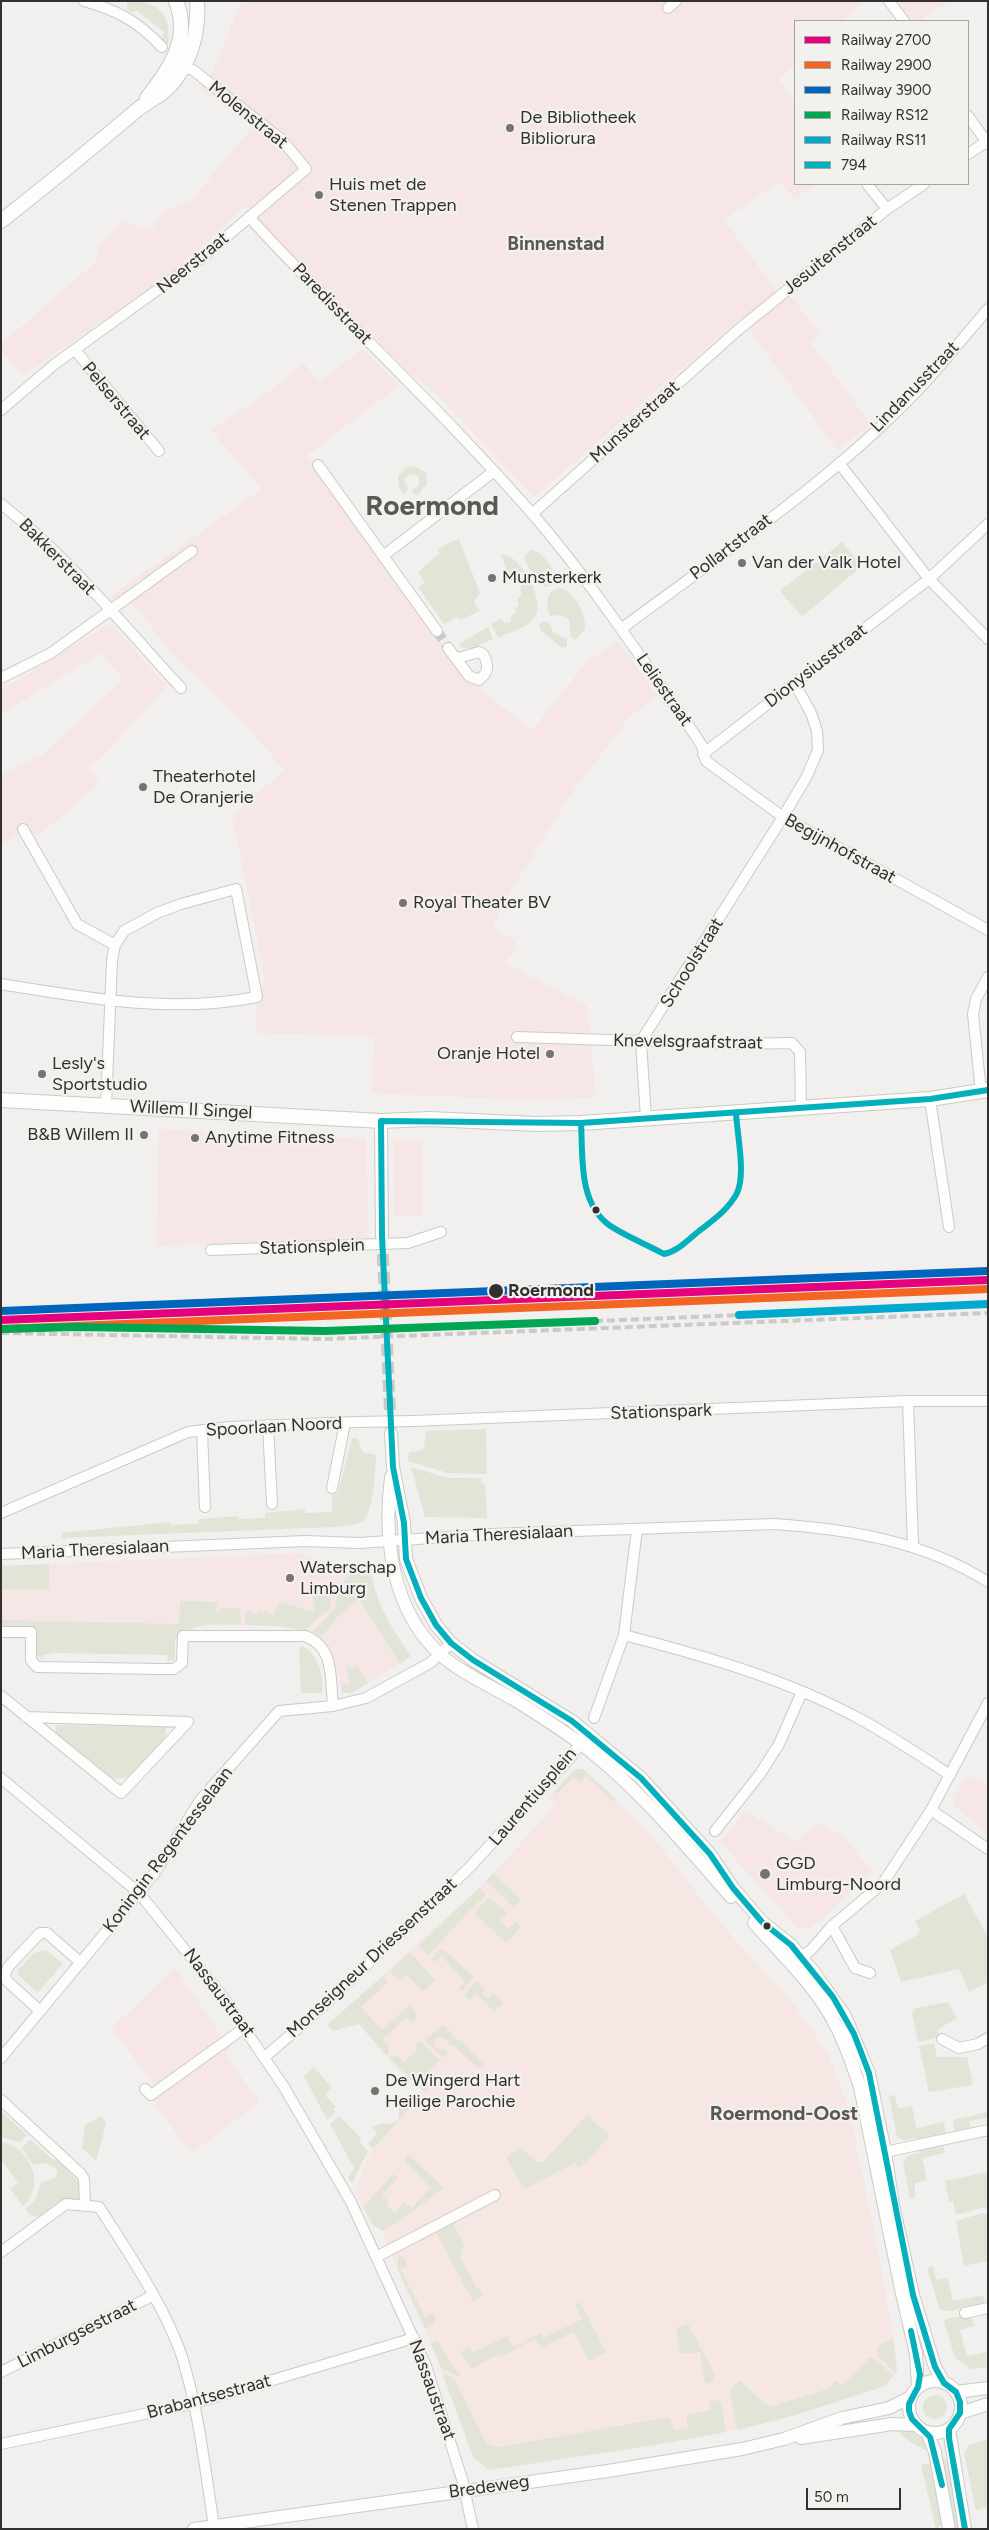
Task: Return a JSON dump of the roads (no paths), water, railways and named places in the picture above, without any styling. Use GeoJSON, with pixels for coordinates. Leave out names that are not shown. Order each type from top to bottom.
{"type":"FeatureCollection","features":[{"type":"Feature","properties":{"kind":"main road"},"geometry":{"type":"LineString","coordinates":[[139,108],[167,72],[176,52],[181,25],[176,1]]}},
{"type":"Feature","properties":{"kind":"main road"},"geometry":{"type":"LineString","coordinates":[[1,221],[139,108],[170,86],[184,67],[196,32],[197,1]]}},
{"type":"Feature","properties":{"kind":"main road","name":"Willem II Singel"},"geometry":{"type":"LineString","coordinates":[[1,1100],[381,1121],[443,1119],[537,1124],[646,1119],[930,1099],[985,1091]]}},
{"type":"Feature","properties":{"kind":"street"},"geometry":{"type":"LineString","coordinates":[[84,1],[113,9],[141,26],[162,47]]}},
{"type":"Feature","properties":{"kind":"street"},"geometry":{"type":"LineString","coordinates":[[889,1],[903,20]]}},
{"type":"Feature","properties":{"kind":"street","name":"Molenstraat"},"geometry":{"type":"LineString","coordinates":[[184,67],[193,70],[282,140],[306,170]]}},
{"type":"Feature","properties":{"kind":"street"},"geometry":{"type":"LineString","coordinates":[[969,117],[987,143],[969,153]]}},
{"type":"Feature","properties":{"kind":"street","name":"Neerstraat"},"geometry":{"type":"LineString","coordinates":[[1,410],[29,384],[192,265],[306,170]]}},
{"type":"Feature","properties":{"kind":"street"},"geometry":{"type":"LineString","coordinates":[[868,185],[887,209]]}},
{"type":"Feature","properties":{"kind":"street","name":"Jesuitenstraat"},"geometry":{"type":"LineString","coordinates":[[738,330],[887,209],[923,185]]}},
{"type":"Feature","properties":{"kind":"street","name":"Paredisstraat"},"geometry":{"type":"LineString","coordinates":[[248,217],[416,390],[532,514]]}},
{"type":"Feature","properties":{"kind":"street","name":"Lindanusstraat"},"geometry":{"type":"LineString","coordinates":[[839,463],[913,395],[988,309]]}},
{"type":"Feature","properties":{"kind":"street","name":"Munsterstraat"},"geometry":{"type":"LineString","coordinates":[[532,514],[738,330]]}},
{"type":"Feature","properties":{"kind":"street","name":"Pelserstraat"},"geometry":{"type":"LineString","coordinates":[[75,350],[159,451]]}},
{"type":"Feature","properties":{"kind":"street"},"geometry":{"type":"LineString","coordinates":[[839,463],[929,579],[988,639]]}},
{"type":"Feature","properties":{"kind":"street","name":"Pollartstraat"},"geometry":{"type":"LineString","coordinates":[[621,629],[768,520],[839,463]]}},
{"type":"Feature","properties":{"kind":"street"},"geometry":{"type":"LineString","coordinates":[[318,465],[437,631]]}},
{"type":"Feature","properties":{"kind":"street"},"geometry":{"type":"LineString","coordinates":[[383,556],[493,472]]}},
{"type":"Feature","properties":{"kind":"street","name":"Bakkerstraat"},"geometry":{"type":"LineString","coordinates":[[1,504],[34,530],[182,688]]}},
{"type":"Feature","properties":{"kind":"street","name":"Leliestraat"},"geometry":{"type":"LineString","coordinates":[[532,514],[573,563],[621,629],[695,735],[702,746],[703,754]]}},
{"type":"Feature","properties":{"kind":"street","name":"Dionysiusstraat"},"geometry":{"type":"LineString","coordinates":[[703,754],[929,579],[988,524]]}},
{"type":"Feature","properties":{"kind":"street"},"geometry":{"type":"LineString","coordinates":[[1,678],[34,664],[111,612],[192,551]]}},
{"type":"Feature","properties":{"kind":"street"},"geometry":{"type":"LineString","coordinates":[[448,648],[458,658]]}},
{"type":"Feature","properties":{"kind":"street","name":"Schoolstraat"},"geometry":{"type":"LineString","coordinates":[[641,1041],[807,776],[818,750],[817,731],[811,712],[795,684]]}},
{"type":"Feature","properties":{"kind":"street","name":"Begijnhofstraat"},"geometry":{"type":"LineString","coordinates":[[703,754],[706,761],[782,817],[988,930]]}},
{"type":"Feature","properties":{"kind":"street"},"geometry":{"type":"LineString","coordinates":[[23,829],[77,924],[116,944]]}},
{"type":"Feature","properties":{"kind":"street"},"geometry":{"type":"LineString","coordinates":[[1,984],[110,1000],[185,1005],[221,1003],[257,996],[236,889],[157,913],[124,930],[116,944],[112,960],[110,1000],[106,1106]]}},
{"type":"Feature","properties":{"kind":"street"},"geometry":{"type":"LineString","coordinates":[[985,1091],[973,1014],[976,999],[988,977]]}},
{"type":"Feature","properties":{"kind":"street","name":"Knevelsgraafstraat"},"geometry":{"type":"LineString","coordinates":[[517,1037],[734,1044],[792,1043],[800,1052],[801,1108]]}},
{"type":"Feature","properties":{"kind":"street"},"geometry":{"type":"LineString","coordinates":[[641,1041],[646,1119]]}},
{"type":"Feature","properties":{"kind":"street"},"geometry":{"type":"LineString","coordinates":[[930,1099],[949,1227]]}},
{"type":"Feature","properties":{"kind":"street","name":"Stationsplein"},"geometry":{"type":"LineString","coordinates":[[381,1121],[382,1236]]}},
{"type":"Feature","properties":{"kind":"street","name":"Stationsplein"},"geometry":{"type":"LineString","coordinates":[[212,1250],[408,1244],[441,1232]]}},
{"type":"Feature","properties":{"kind":"street"},"geometry":{"type":"LineString","coordinates":[[913,1546],[908,1402],[988,1401]]}},
{"type":"Feature","properties":{"kind":"street","name":"Stationspark"},"geometry":{"type":"LineString","coordinates":[[413,1420],[908,1402]]}},
{"type":"Feature","properties":{"kind":"street","name":"Spoorlaan Noord"},"geometry":{"type":"LineString","coordinates":[[1,1513],[163,1442],[202,1430],[268,1425],[413,1420]]}},
{"type":"Feature","properties":{"kind":"street"},"geometry":{"type":"LineString","coordinates":[[332,1488],[350,1422]]}},
{"type":"Feature","properties":{"kind":"street"},"geometry":{"type":"LineString","coordinates":[[268,1425],[272,1504]]}},
{"type":"Feature","properties":{"kind":"street"},"geometry":{"type":"LineString","coordinates":[[202,1430],[205,1507]]}},
{"type":"Feature","properties":{"kind":"street"},"geometry":{"type":"LineString","coordinates":[[391,1433],[393,1467],[388,1541],[404,1600],[419,1629],[441,1655],[462,1671],[583,1738]]}},
{"type":"Feature","properties":{"kind":"street"},"geometry":{"type":"LineString","coordinates":[[393,1467],[404,1523],[406,1559],[421,1598],[436,1625],[451,1643],[473,1660],[561,1713],[796,1961],[860,2067],[885,2152],[895,2212],[913,2295],[935,2367],[944,2383],[956,2392],[960,2402],[960,2413],[949,2429],[942,2432],[927,2432],[915,2425],[909,2412],[914,2392],[916,2354],[860,2087],[860,2067]]}},
{"type":"Feature","properties":{"kind":"street","name":"Maria Theresialaan"},"geometry":{"type":"LineString","coordinates":[[1,1554],[305,1541],[388,1541],[774,1524],[841,1531],[913,1546],[988,1582]]}},
{"type":"Feature","properties":{"kind":"street"},"geometry":{"type":"LineString","coordinates":[[594,1718],[624,1635],[637,1529]]}},
{"type":"Feature","properties":{"kind":"street"},"geometry":{"type":"LineString","coordinates":[[1,1632],[31,1632],[31,1660],[38,1667],[160,1669],[174,1669],[182,1663],[183,1636],[305,1636],[315,1640],[327,1651],[333,1706],[366,1698],[441,1655],[451,1643]]}},
{"type":"Feature","properties":{"kind":"street"},"geometry":{"type":"LineString","coordinates":[[624,1635],[697,1654],[802,1692],[860,1719],[950,1775]]}},
{"type":"Feature","properties":{"kind":"street"},"geometry":{"type":"LineString","coordinates":[[715,1831],[760,1774],[779,1744],[802,1692]]}},
{"type":"Feature","properties":{"kind":"street"},"geometry":{"type":"LineString","coordinates":[[1,1696],[26,1717],[122,1793],[188,1722],[26,1717]]}},
{"type":"Feature","properties":{"kind":"street"},"geometry":{"type":"LineString","coordinates":[[796,1961],[811,1950],[832,1926],[882,1883],[931,1810],[988,1703]]}},
{"type":"Feature","properties":{"kind":"street","name":"Koningin Regentesselaan"},"geometry":{"type":"LineString","coordinates":[[1,2058],[154,1874],[202,1800],[279,1711],[333,1706]]}},
{"type":"Feature","properties":{"kind":"street","name":"Laurentiusplein"},"geometry":{"type":"LineString","coordinates":[[478,1858],[524,1810],[583,1738]]}},
{"type":"Feature","properties":{"kind":"street","name":"Nassaustraat"},"geometry":{"type":"LineString","coordinates":[[1,1778],[138,1893],[200,1967],[265,2057],[344,2189],[378,2256],[432,2382],[465,2491],[473,2529]]}},
{"type":"Feature","properties":{"kind":"street"},"geometry":{"type":"LineString","coordinates":[[931,1810],[988,1849]]}},
{"type":"Feature","properties":{"kind":"street","name":"Monseigneur Driessenstraat"},"geometry":{"type":"LineString","coordinates":[[265,2057],[374,1959],[478,1858]]}},
{"type":"Feature","properties":{"kind":"street"},"geometry":{"type":"LineString","coordinates":[[832,1926],[855,1968],[870,1973]]}},
{"type":"Feature","properties":{"kind":"street"},"geometry":{"type":"LineString","coordinates":[[40,2011],[7,1981],[5,1975],[14,1960],[32,1939],[40,1933],[47,1933],[81,1963]]}},
{"type":"Feature","properties":{"kind":"street"},"geometry":{"type":"LineString","coordinates":[[145,2089],[152,2095],[244,2028]]}},
{"type":"Feature","properties":{"kind":"street"},"geometry":{"type":"LineString","coordinates":[[942,2039],[959,2048],[978,2044],[988,2038]]}},
{"type":"Feature","properties":{"kind":"street"},"geometry":{"type":"LineString","coordinates":[[1,2100],[81,2174],[84,2179],[85,2205]]}},
{"type":"Feature","properties":{"kind":"street"},"geometry":{"type":"LineString","coordinates":[[885,2152],[988,2130]]}},
{"type":"Feature","properties":{"kind":"street"},"geometry":{"type":"LineString","coordinates":[[378,2256],[495,2195]]}},
{"type":"Feature","properties":{"kind":"street"},"geometry":{"type":"LineString","coordinates":[[1,2252],[66,2204],[99,2207],[165,2316],[182,2358],[214,2526]]}},
{"type":"Feature","properties":{"kind":"street","name":"Limburgsestraat"},"geometry":{"type":"LineString","coordinates":[[1,2372],[152,2296]]}},
{"type":"Feature","properties":{"kind":"street"},"geometry":{"type":"LineString","coordinates":[[965,2312],[988,2308]]}},
{"type":"Feature","properties":{"kind":"street","name":"Brabantsestraat"},"geometry":{"type":"LineString","coordinates":[[1,2444],[192,2404],[414,2338]]}},
{"type":"Feature","properties":{"kind":"street"},"geometry":{"type":"LineString","coordinates":[[914,2392],[930,2382],[944,2383]]}},
{"type":"Feature","properties":{"kind":"street"},"geometry":{"type":"LineString","coordinates":[[956,2392],[988,2388]]}},
{"type":"Feature","properties":{"kind":"street","name":"Bredeweg"},"geometry":{"type":"LineString","coordinates":[[194,2529],[608,2471],[742,2449],[784,2439],[842,2418],[897,2405],[914,2392]]}},
{"type":"Feature","properties":{"kind":"street"},"geometry":{"type":"LineString","coordinates":[[960,2413],[988,2404]]}},
{"type":"Feature","properties":{"kind":"street","name":"Bredeweg"},"geometry":{"type":"LineString","coordinates":[[784,2439],[820,2436],[892,2424],[915,2425]]}},
{"type":"Feature","properties":{"kind":"street"},"geometry":{"type":"LineString","coordinates":[[949,2429],[965,2529]]}},
{"type":"Feature","properties":{"kind":"street"},"geometry":{"type":"LineString","coordinates":[[927,2432],[935,2452],[949,2529]]}},
{"type":"Feature","properties":{"kind":"tunnel"},"geometry":{"type":"LineString","coordinates":[[437,631],[448,648]]}},
{"type":"Feature","properties":{"kind":"tunnel"},"geometry":{"type":"LineString","coordinates":[[382,1236],[391,1433]]}},
{"type":"Feature","properties":{"kind":"railway"},"geometry":{"type":"LineString","coordinates":[[1,1333],[325,1339],[988,1313]]}},
{"type":"Feature","properties":{"kind":"railway"},"geometry":{"type":"LineString","coordinates":[[595,1321],[739,1315]]}},
{"type":"Feature","properties":{"kind":"rail line","name":"3900"},"geometry":{"type":"LineString","coordinates":[[1,1311],[988,1271]]}},
{"type":"Feature","properties":{"kind":"rail line","name":"2700"},"geometry":{"type":"LineString","coordinates":[[1,1320],[988,1280]]}},
{"type":"Feature","properties":{"kind":"rail line","name":"2900"},"geometry":{"type":"LineString","coordinates":[[1,1329],[988,1289]]}},
{"type":"Feature","properties":{"kind":"rail line","name":"RS11"},"geometry":{"type":"LineString","coordinates":[[739,1315],[988,1304]]}},
{"type":"Feature","properties":{"kind":"rail line","name":"RS12"},"geometry":{"type":"LineString","coordinates":[[1,1329],[76,1327],[325,1331],[595,1321]]}},
{"type":"Feature","properties":{"kind":"place","name":"De Bibliotheek Bibliorura"},"geometry":{"type":"Point","coordinates":[510,128]}},
{"type":"Feature","properties":{"kind":"place","name":"Huis met de Stenen Trappen"},"geometry":{"type":"Point","coordinates":[319,195]}},
{"type":"Feature","properties":{"kind":"place","name":"Van der Valk Hotel"},"geometry":{"type":"Point","coordinates":[742,563]}},
{"type":"Feature","properties":{"kind":"place","name":"Munsterkerk"},"geometry":{"type":"Point","coordinates":[492,578]}},
{"type":"Feature","properties":{"kind":"place","name":"Theaterhotel De Oranjerie"},"geometry":{"type":"Point","coordinates":[143,787]}},
{"type":"Feature","properties":{"kind":"place","name":"Royal Theater BV"},"geometry":{"type":"Point","coordinates":[403,903]}},
{"type":"Feature","properties":{"kind":"place","name":"Oranje Hotel"},"geometry":{"type":"Point","coordinates":[550,1054]}},
{"type":"Feature","properties":{"kind":"place","name":"Lesly's Sportstudio"},"geometry":{"type":"Point","coordinates":[42,1074]}},
{"type":"Feature","properties":{"kind":"place","name":"B&B Willem II"},"geometry":{"type":"Point","coordinates":[144,1135]}},
{"type":"Feature","properties":{"kind":"place","name":"Anytime Fitness"},"geometry":{"type":"Point","coordinates":[195,1138]}},
{"type":"Feature","properties":{"kind":"place","name":"Roermond"},"geometry":{"type":"Point","coordinates":[496,1291]}},
{"type":"Feature","properties":{"kind":"place","name":"Waterschap Limburg"},"geometry":{"type":"Point","coordinates":[290,1578]}},
{"type":"Feature","properties":{"kind":"place","name":"GGD Limburg-Noord"},"geometry":{"type":"Point","coordinates":[765,1874]}},
{"type":"Feature","properties":{"kind":"place","name":"De Wingerd Hart Heilige Parochie"},"geometry":{"type":"Point","coordinates":[375,2091]}},
{"type":"Feature","properties":{"kind":"district","name":"Binnenstad"},"geometry":{"type":"Point","coordinates":[556,244]}},
{"type":"Feature","properties":{"kind":"district","name":"Roermond"},"geometry":{"type":"Point","coordinates":[432,507]}},
{"type":"Feature","properties":{"kind":"district","name":"Roermond-Oost"},"geometry":{"type":"Point","coordinates":[784,2114]}}]}
